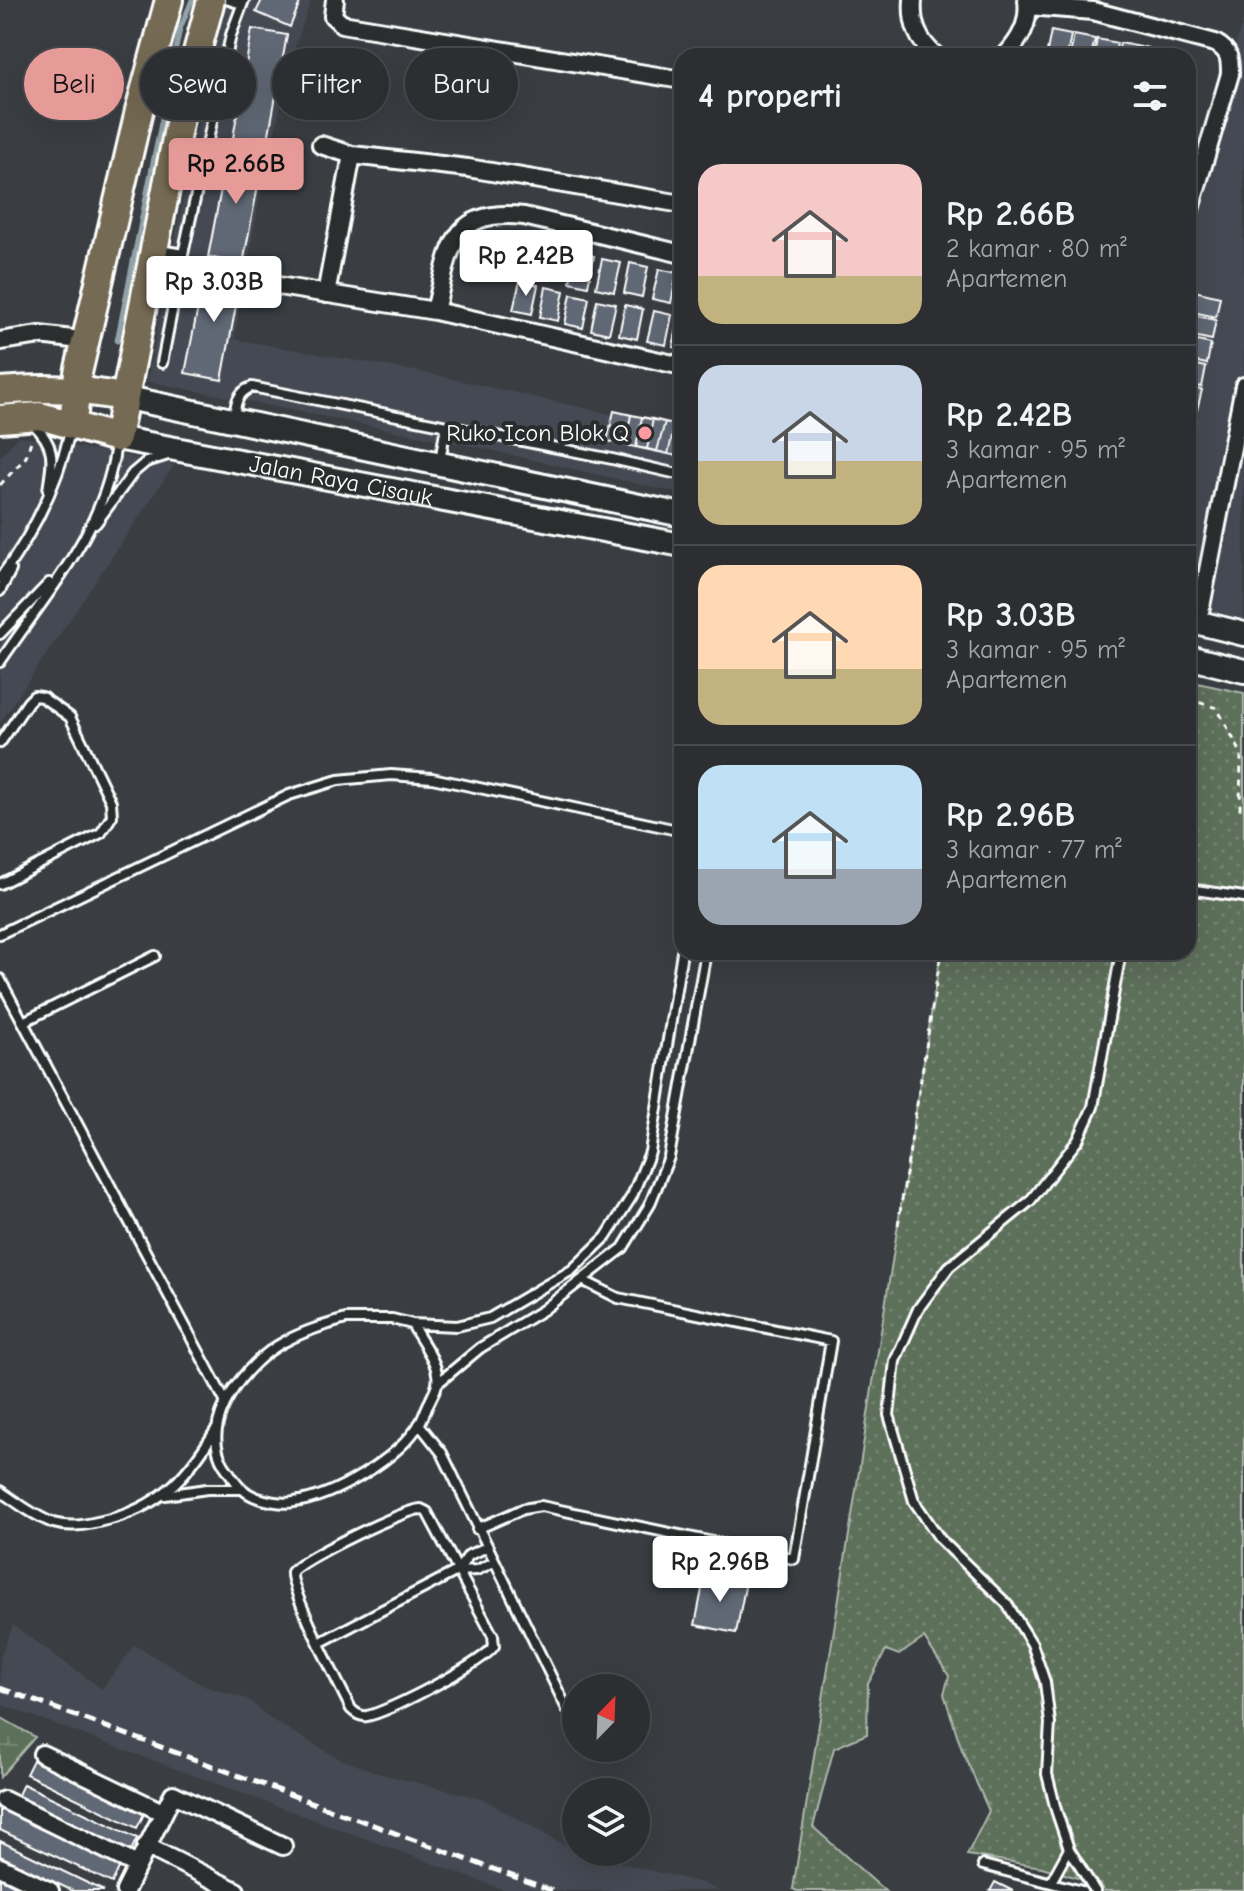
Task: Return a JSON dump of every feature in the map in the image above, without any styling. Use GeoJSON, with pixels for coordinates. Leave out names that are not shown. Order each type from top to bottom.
{"type":"FeatureCollection","features":[{"type":"Feature","properties":{"kind":"main road"},"geometry":{"type":"LineString","coordinates":[[73,423],[85,330],[169,0]]}},
{"type":"Feature","properties":{"kind":"main road"},"geometry":{"type":"LineString","coordinates":[[117,438],[182,108],[211,0]]}},
{"type":"Feature","properties":{"kind":"main road"},"geometry":{"type":"LineString","coordinates":[[8,390],[62,369],[85,330]]}},
{"type":"Feature","properties":{"kind":"main road","name":"Jalan Raya Cisauk"},"geometry":{"type":"LineString","coordinates":[[8,390],[46,387],[123,397],[674,513]]}},
{"type":"Feature","properties":{"kind":"main road","name":"Jalan Raya Cisauk"},"geometry":{"type":"LineString","coordinates":[[12,417],[40,416],[117,438],[180,451],[674,544]]}},
{"type":"Feature","properties":{"kind":"main road"},"geometry":{"type":"LineString","coordinates":[[1196,622],[1244,634]]}},
{"type":"Feature","properties":{"kind":"main road"},"geometry":{"type":"LineString","coordinates":[[1196,659],[1244,671]]}},
{"type":"Feature","properties":{"kind":"street"},"geometry":{"type":"LineString","coordinates":[[335,0],[333,16],[342,24],[674,79]]}},
{"type":"Feature","properties":{"kind":"street"},"geometry":{"type":"LineString","coordinates":[[909,1],[916,31],[927,48]]}},
{"type":"Feature","properties":{"kind":"street"},"geometry":{"type":"LineString","coordinates":[[1011,48],[1026,25],[1028,3],[1093,11],[1205,40],[1224,48],[1230,58],[1230,74],[1196,187]]}},
{"type":"Feature","properties":{"kind":"street"},"geometry":{"type":"LineString","coordinates":[[321,145],[352,155],[468,168],[674,203]]}},
{"type":"Feature","properties":{"kind":"street"},"geometry":{"type":"LineString","coordinates":[[1196,153],[1205,155]]}},
{"type":"Feature","properties":{"kind":"street"},"geometry":{"type":"LineString","coordinates":[[326,294],[352,155]]}},
{"type":"Feature","properties":{"kind":"street"},"geometry":{"type":"LineString","coordinates":[[435,311],[458,234],[477,218],[500,214],[524,216],[674,252]]}},
{"type":"Feature","properties":{"kind":"street"},"geometry":{"type":"LineString","coordinates":[[266,284],[435,311],[674,364]]}},
{"type":"Feature","properties":{"kind":"street"},"geometry":{"type":"LineString","coordinates":[[0,341],[85,330]]}},
{"type":"Feature","properties":{"kind":"street"},"geometry":{"type":"LineString","coordinates":[[1196,607],[1244,386]]}},
{"type":"Feature","properties":{"kind":"street"},"geometry":{"type":"LineString","coordinates":[[42,1754],[162,1812]]}},
{"type":"Feature","properties":{"kind":"street"},"geometry":{"type":"LineString","coordinates":[[125,1891],[172,1795],[283,1846]]}},
{"type":"Feature","properties":{"kind":"street"},"geometry":{"type":"LineString","coordinates":[[4,1800],[137,1865]]}},
{"type":"Feature","properties":{"kind":"street"},"geometry":{"type":"LineString","coordinates":[[146,1846],[236,1891]]}},
{"type":"Feature","properties":{"kind":"street"},"geometry":{"type":"LineString","coordinates":[[0,1867],[50,1891]]}},
{"type":"Feature","properties":{"kind":"lane"},"geometry":{"type":"LineString","coordinates":[[162,363],[231,35],[243,2],[229,0]]}},
{"type":"Feature","properties":{"kind":"lane"},"geometry":{"type":"LineString","coordinates":[[155,249],[183,254]]}},
{"type":"Feature","properties":{"kind":"lane"},"geometry":{"type":"LineString","coordinates":[[233,420],[237,398],[245,389],[252,387],[674,473]]}},
{"type":"Feature","properties":{"kind":"lane"},"geometry":{"type":"LineString","coordinates":[[12,417],[45,434],[53,457],[47,498]]}},
{"type":"Feature","properties":{"kind":"lane"},"geometry":{"type":"LineString","coordinates":[[0,591],[61,467],[73,423]]}},
{"type":"Feature","properties":{"kind":"lane"},"geometry":{"type":"LineString","coordinates":[[440,464],[446,426]]}},
{"type":"Feature","properties":{"kind":"lane"},"geometry":{"type":"LineString","coordinates":[[86,536],[113,472],[117,438]]}},
{"type":"Feature","properties":{"kind":"lane"},"geometry":{"type":"LineString","coordinates":[[0,662],[133,473],[146,462],[180,451]]}},
{"type":"Feature","properties":{"kind":"lane"},"geometry":{"type":"LineString","coordinates":[[0,578],[21,549]]}},
{"type":"Feature","properties":{"kind":"lane"},"geometry":{"type":"LineString","coordinates":[[0,634],[27,603],[61,572]]}},
{"type":"Feature","properties":{"kind":"lane"},"geometry":{"type":"LineString","coordinates":[[0,743],[28,702],[34,696],[42,697],[70,717],[111,802],[112,816],[101,833],[0,884]]}},
{"type":"Feature","properties":{"kind":"lane"},"geometry":{"type":"LineString","coordinates":[[0,934],[289,795],[338,780],[391,775],[432,778],[674,829]]}},
{"type":"Feature","properties":{"kind":"lane"},"geometry":{"type":"LineString","coordinates":[[1196,890],[1244,897]]}},
{"type":"Feature","properties":{"kind":"lane"},"geometry":{"type":"LineString","coordinates":[[23,1022],[155,956]]}},
{"type":"Feature","properties":{"kind":"lane"},"geometry":{"type":"LineString","coordinates":[[0,1491],[55,1523],[79,1526],[125,1516],[164,1495],[194,1465],[215,1431],[225,1401],[252,1368],[281,1343],[316,1327],[346,1319],[392,1319],[412,1324],[457,1326],[490,1318],[572,1270],[606,1237],[632,1196],[650,1152],[681,960]]}},
{"type":"Feature","properties":{"kind":"lane"},"geometry":{"type":"LineString","coordinates":[[164,1495],[207,1489],[240,1489],[258,1498],[291,1503],[321,1496],[378,1464],[408,1438],[419,1424],[438,1383],[480,1348],[543,1310],[623,1248],[649,1206],[669,1157],[705,960]]}},
{"type":"Feature","properties":{"kind":"lane"},"geometry":{"type":"LineString","coordinates":[[1095,1891],[1069,1849],[1056,1810],[1047,1774],[1050,1723],[1045,1682],[1032,1644],[1007,1604],[940,1539],[914,1501],[889,1415],[895,1361],[918,1309],[949,1267],[1030,1201],[1078,1140],[1093,1107],[1120,960]]}},
{"type":"Feature","properties":{"kind":"lane"},"geometry":{"type":"LineString","coordinates":[[0,979],[225,1401]]}},
{"type":"Feature","properties":{"kind":"lane"},"geometry":{"type":"LineString","coordinates":[[477,1529],[523,1509],[541,1506],[794,1559],[831,1341],[618,1298],[582,1280]]}},
{"type":"Feature","properties":{"kind":"lane"},"geometry":{"type":"LineString","coordinates":[[412,1324],[433,1361],[438,1383]]}},
{"type":"Feature","properties":{"kind":"lane"},"geometry":{"type":"LineString","coordinates":[[419,1424],[442,1453],[562,1699]]}},
{"type":"Feature","properties":{"kind":"lane"},"geometry":{"type":"LineString","coordinates":[[215,1431],[218,1455],[240,1489]]}},
{"type":"Feature","properties":{"kind":"lane"},"geometry":{"type":"LineString","coordinates":[[421,1509],[427,1512],[493,1636],[494,1646],[465,1669],[365,1716],[351,1709],[319,1643],[291,1578],[296,1566],[421,1509]]}},
{"type":"Feature","properties":{"kind":"lane"},"geometry":{"type":"LineString","coordinates":[[457,1571],[469,1555],[487,1547]]}},
{"type":"Feature","properties":{"kind":"lane"},"geometry":{"type":"LineString","coordinates":[[319,1643],[457,1571],[477,1570],[494,1562]]}},
{"type":"Feature","properties":{"kind":"lane"},"geometry":{"type":"LineString","coordinates":[[1051,1882],[1069,1849]]}},
{"type":"Feature","properties":{"kind":"lane"},"geometry":{"type":"LineString","coordinates":[[983,1865],[1082,1891]]}},
{"type":"Feature","properties":{"kind":"path"},"geometry":{"type":"LineString","coordinates":[[1196,701],[1217,708],[1241,753],[1240,810],[1244,811]]}},
{"type":"Feature","properties":{"kind":"path"},"geometry":{"type":"LineString","coordinates":[[898,1225],[940,960]]}},
{"type":"Feature","properties":{"kind":"shaded area"},"geometry":{"type":"Polygon","coordinates":[[[226,0],[311,0],[295,48],[272,48],[272,120],[277,120],[261,190],[234,339],[426,373],[674,428],[674,492],[481,448],[147,381],[199,120],[256,120],[256,48],[213,48],[226,0]]]}},
{"type":"Feature","properties":{"kind":"shaded area"},"geometry":{"type":"Polygon","coordinates":[[[1244,18],[1244,623],[1196,611],[1196,211],[1232,56],[1244,18]]]}},
{"type":"Feature","properties":{"kind":"shaded area"},"geometry":{"type":"Polygon","coordinates":[[[19,436],[174,465],[0,723],[0,457],[19,436]]]}},
{"type":"Feature","properties":{"kind":"shaded area"},"geometry":{"type":"Polygon","coordinates":[[[13,1625],[102,1689],[135,1645],[204,1686],[247,1699],[272,1720],[338,1758],[381,1774],[483,1799],[562,1844],[562,1866],[633,1866],[702,1883],[719,1891],[507,1891],[0,1704],[0,1658],[13,1625]]]}},
{"type":"Feature","properties":{"kind":"green space"},"geometry":{"type":"Polygon","coordinates":[[[1196,683],[1244,693],[1244,1891],[1104,1891],[1100,1885],[1042,1867],[967,1855],[989,1811],[962,1750],[944,1694],[949,1676],[924,1638],[899,1655],[886,1650],[868,1684],[867,1734],[834,1748],[813,1827],[885,1891],[793,1889],[940,960],[1196,960],[1196,683]]]}},
{"type":"Feature","properties":{"kind":"green space"},"geometry":{"type":"Polygon","coordinates":[[[0,1717],[35,1737],[0,1777],[0,1717]]]}},
{"type":"Feature","properties":{"kind":"building"},"geometry":{"type":"Polygon","coordinates":[[[262,0],[301,0],[290,27],[256,12],[262,0]]]}},
{"type":"Feature","properties":{"kind":"building"},"geometry":{"type":"Polygon","coordinates":[[[252,29],[287,35],[285,48],[272,48],[272,118],[267,145],[233,138],[236,120],[256,120],[256,48],[249,48],[252,29]]]}},
{"type":"Feature","properties":{"kind":"building"},"geometry":{"type":"Polygon","coordinates":[[[1051,31],[1071,35],[1069,48],[1048,48],[1051,31]]]}},
{"type":"Feature","properties":{"kind":"building"},"geometry":{"type":"Polygon","coordinates":[[[1074,35],[1095,39],[1093,48],[1072,48],[1074,35]]]}},
{"type":"Feature","properties":{"kind":"building"},"geometry":{"type":"Polygon","coordinates":[[[1097,39],[1117,43],[1116,48],[1095,48],[1097,39]]]}},
{"type":"Feature","properties":{"kind":"building"},"geometry":{"type":"Polygon","coordinates":[[[1120,43],[1141,47],[1141,48],[1119,48],[1120,43]]]}},
{"type":"Feature","properties":{"kind":"building"},"geometry":{"type":"Polygon","coordinates":[[[229,147],[264,154],[243,264],[208,257],[229,147]]]}},
{"type":"Feature","properties":{"kind":"building"},"geometry":{"type":"Polygon","coordinates":[[[576,252],[594,256],[588,286],[570,282],[576,252]]]}},
{"type":"Feature","properties":{"kind":"building"},"geometry":{"type":"Polygon","coordinates":[[[602,259],[621,263],[614,292],[596,288],[602,259]]]}},
{"type":"Feature","properties":{"kind":"building"},"geometry":{"type":"Polygon","coordinates":[[[630,263],[648,267],[642,297],[624,293],[630,263]]]}},
{"type":"Feature","properties":{"kind":"building"},"geometry":{"type":"Polygon","coordinates":[[[206,267],[242,274],[222,380],[185,373],[206,267]]]}},
{"type":"Feature","properties":{"kind":"building"},"geometry":{"type":"Polygon","coordinates":[[[659,269],[674,272],[671,303],[652,299],[659,269]]]}},
{"type":"Feature","properties":{"kind":"building"},"geometry":{"type":"Polygon","coordinates":[[[520,281],[538,285],[532,314],[513,310],[520,281]]]}},
{"type":"Feature","properties":{"kind":"building"},"geometry":{"type":"Polygon","coordinates":[[[546,287],[564,291],[558,321],[540,317],[546,287]]]}},
{"type":"Feature","properties":{"kind":"building"},"geometry":{"type":"Polygon","coordinates":[[[1196,291],[1220,297],[1216,317],[1196,313],[1196,291]]]}},
{"type":"Feature","properties":{"kind":"building"},"geometry":{"type":"Polygon","coordinates":[[[571,294],[589,298],[583,328],[565,324],[571,294]]]}},
{"type":"Feature","properties":{"kind":"building"},"geometry":{"type":"Polygon","coordinates":[[[597,300],[616,304],[609,334],[591,330],[597,300]]]}},
{"type":"Feature","properties":{"kind":"building"},"geometry":{"type":"Polygon","coordinates":[[[625,305],[643,309],[637,339],[619,335],[625,305]]]}},
{"type":"Feature","properties":{"kind":"building"},"geometry":{"type":"Polygon","coordinates":[[[654,311],[672,315],[666,345],[647,341],[654,311]]]}},
{"type":"Feature","properties":{"kind":"building"},"geometry":{"type":"Polygon","coordinates":[[[1196,316],[1216,320],[1212,340],[1196,337],[1196,316]]]}},
{"type":"Feature","properties":{"kind":"building"},"geometry":{"type":"Polygon","coordinates":[[[1196,341],[1211,344],[1207,364],[1196,362],[1196,341]]]}},
{"type":"Feature","properties":{"kind":"building"},"geometry":{"type":"Polygon","coordinates":[[[1196,365],[1206,367],[1202,387],[1196,386],[1196,365]]]}},
{"type":"Feature","properties":{"kind":"building"},"geometry":{"type":"Polygon","coordinates":[[[1196,389],[1202,390],[1196,410],[1196,389]]]}},
{"type":"Feature","properties":{"kind":"building","name":"Ruko Icon Blok Q"},"geometry":{"type":"Polygon","coordinates":[[[614,411],[674,424],[674,455],[607,441],[614,411]]]}},
{"type":"Feature","properties":{"kind":"building"},"geometry":{"type":"Polygon","coordinates":[[[614,411],[631,415],[625,445],[607,441],[614,411]]]}},
{"type":"Feature","properties":{"kind":"building"},"geometry":{"type":"Polygon","coordinates":[[[631,415],[642,417],[636,447],[625,445],[631,415]]]}},
{"type":"Feature","properties":{"kind":"building"},"geometry":{"type":"Polygon","coordinates":[[[642,417],[653,419],[647,449],[636,447],[642,417]]]}},
{"type":"Feature","properties":{"kind":"building"},"geometry":{"type":"Polygon","coordinates":[[[653,419],[665,422],[657,451],[647,449],[653,419]]]}},
{"type":"Feature","properties":{"kind":"building"},"geometry":{"type":"Polygon","coordinates":[[[665,422],[674,424],[668,454],[657,451],[665,422]]]}},
{"type":"Feature","properties":{"kind":"building"},"geometry":{"type":"Polygon","coordinates":[[[674,428],[674,455],[668,454],[674,428]]]}},
{"type":"Feature","properties":{"kind":"building"},"geometry":{"type":"Polygon","coordinates":[[[705,1574],[746,1582],[736,1633],[695,1625],[705,1574]]]}},
{"type":"Feature","properties":{"kind":"building"},"geometry":{"type":"Polygon","coordinates":[[[33,1760],[144,1814],[137,1828],[26,1774],[33,1760]]]}},
{"type":"Feature","properties":{"kind":"building"},"geometry":{"type":"Polygon","coordinates":[[[23,1784],[137,1838],[131,1851],[17,1797],[23,1784]]]}},
{"type":"Feature","properties":{"kind":"building"},"geometry":{"type":"Polygon","coordinates":[[[0,1809],[120,1866],[112,1883],[0,1830],[0,1809]]]}},
{"type":"Feature","properties":{"kind":"building"},"geometry":{"type":"Polygon","coordinates":[[[0,1841],[104,1891],[73,1891],[0,1856],[0,1841]]]}},
{"type":"Feature","properties":{"kind":"building"},"geometry":{"type":"Polygon","coordinates":[[[0,1878],[25,1891],[0,1891],[0,1878]]]}},
{"type":"Feature","properties":{"kind":"building"},"geometry":{"type":"Polygon","coordinates":[[[995,1882],[1013,1891],[990,1891],[995,1882]]]}},
{"type":"Feature","properties":{"kind":"waterway"},"geometry":{"type":"LineString","coordinates":[[117,341],[180,29],[192,0]]}},
{"type":"Feature","properties":{"kind":"railway"},"geometry":{"type":"LineString","coordinates":[[0,1688],[553,1891]]}},
{"type":"Feature","properties":{"kind":"place","name":"Ruko Icon Blok Q"},"geometry":{"type":"Point","coordinates":[645,433]}}]}
